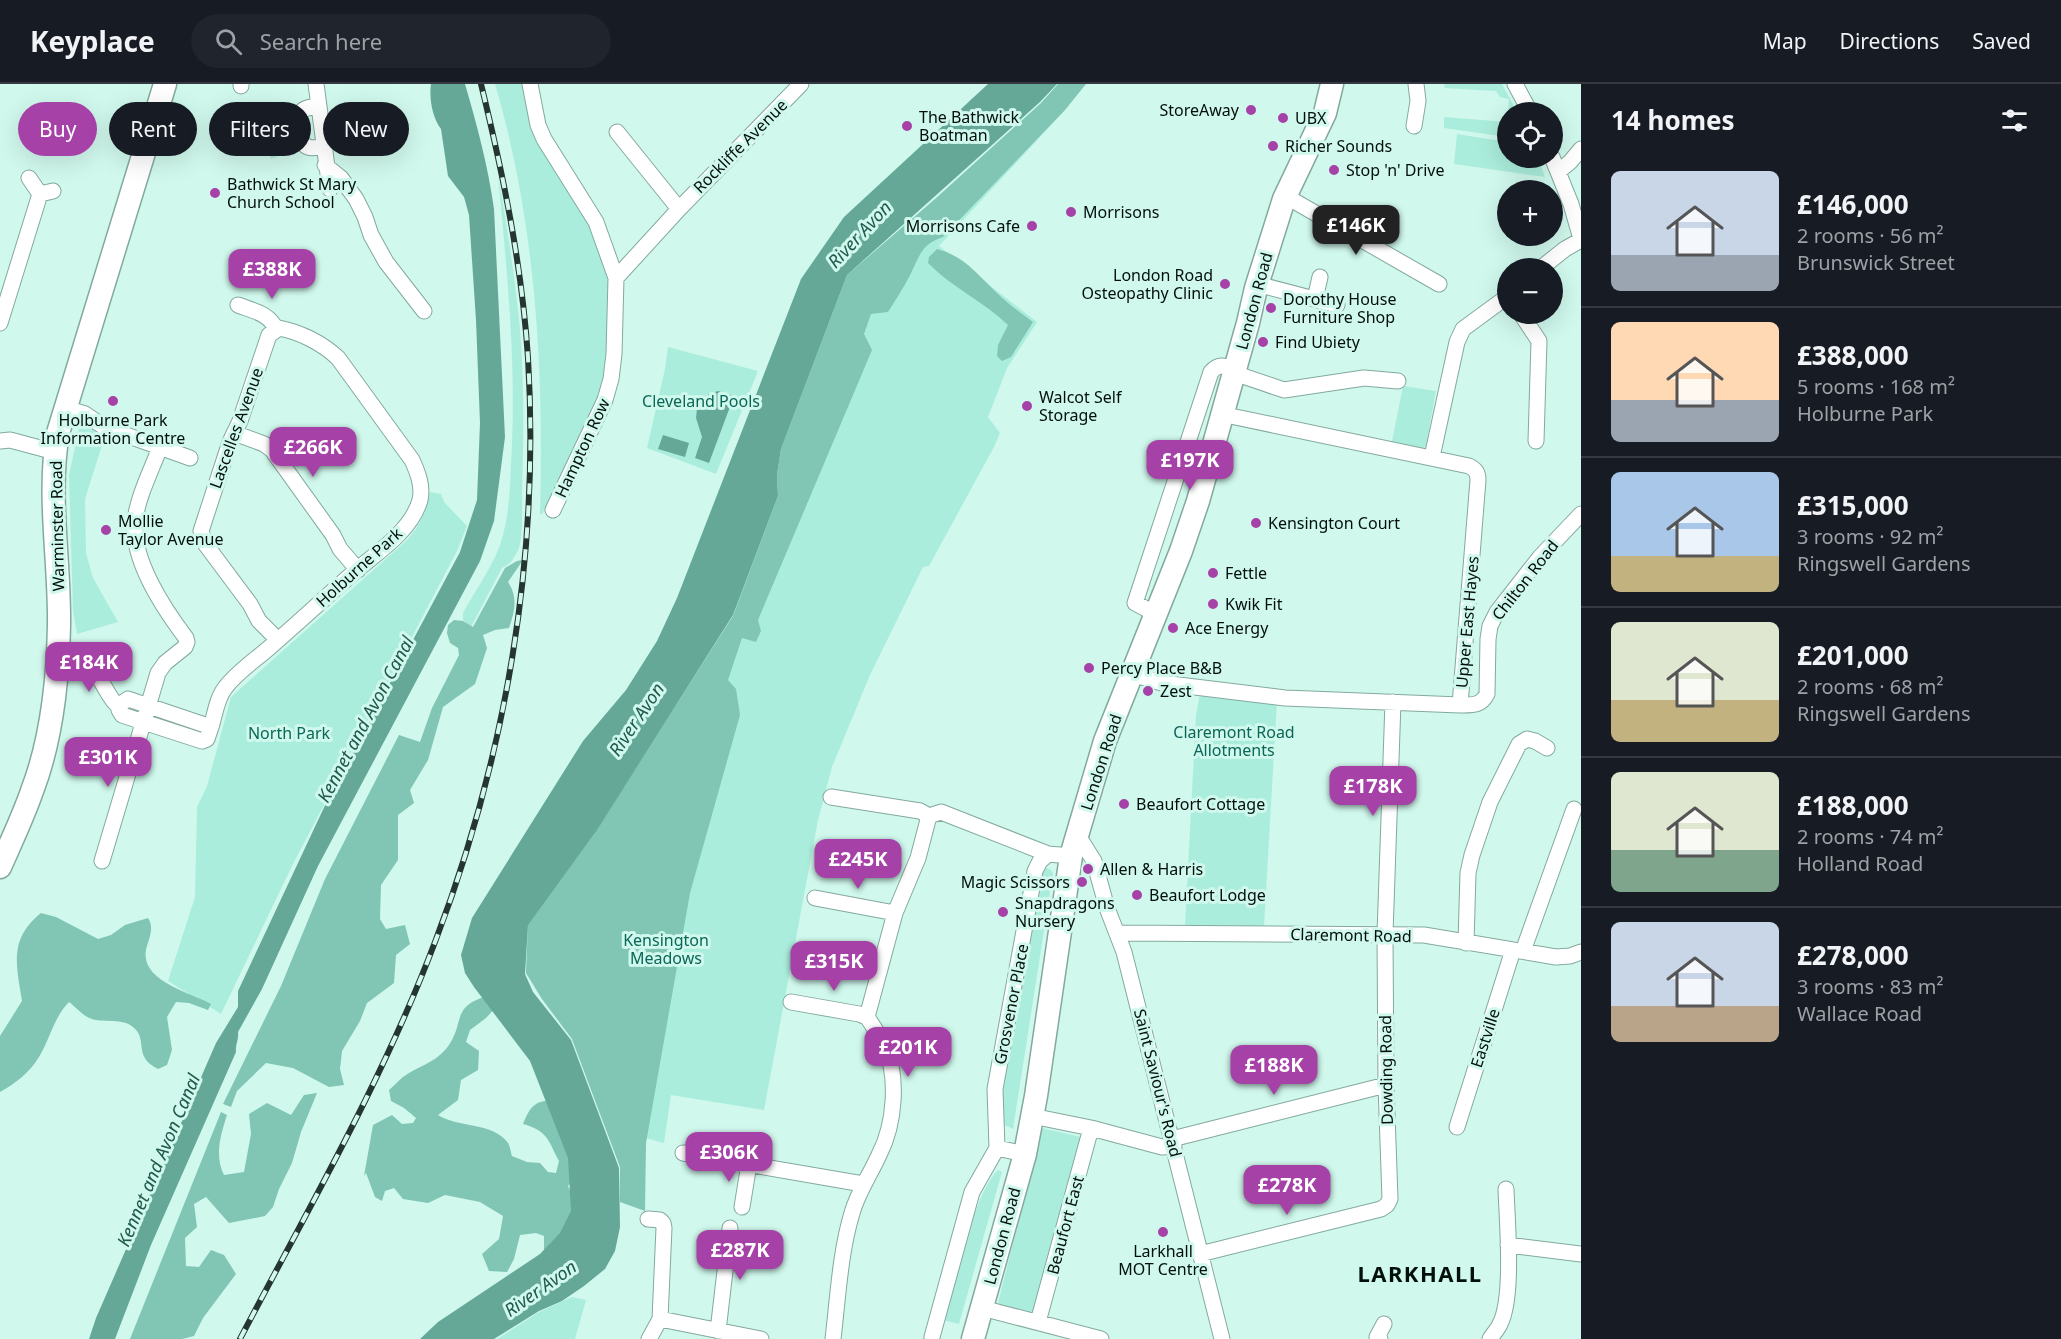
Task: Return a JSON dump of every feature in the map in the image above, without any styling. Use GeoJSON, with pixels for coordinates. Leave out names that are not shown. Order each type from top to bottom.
{"type":"FeatureCollection","features":[{"type":"Feature","properties":{"kind":"highway","name":"Warminster Road"},"geometry":{"type":"LineString","coordinates":[[0,867],[33,790],[45,749],[52,710],[59,625],[53,480],[55,452],[65,408],[165,84]]}},
{"type":"Feature","properties":{"kind":"highway","name":"London Road"},"geometry":{"type":"LineString","coordinates":[[1284,199],[1288,175],[1319,84]]}},
{"type":"Feature","properties":{"kind":"highway","name":"London Road"},"geometry":{"type":"LineString","coordinates":[[973,1339],[1025,1154],[1071,856],[1077,834],[1105,741],[1181,551],[1198,501],[1257,284],[1284,199],[1325,113],[1332,84]]}},
{"type":"Feature","properties":{"kind":"street"},"geometry":{"type":"LineString","coordinates":[[316,84],[319,106],[323,146],[311,149],[301,141],[297,119],[300,112],[306,108],[319,106]]}},
{"type":"Feature","properties":{"kind":"street"},"geometry":{"type":"LineString","coordinates":[[530,84],[541,132],[596,222],[616,278]]}},
{"type":"Feature","properties":{"kind":"street","name":"Rockliffe Avenue"},"geometry":{"type":"LineString","coordinates":[[616,278],[679,209],[801,84]]}},
{"type":"Feature","properties":{"kind":"street"},"geometry":{"type":"LineString","coordinates":[[1414,126],[1418,101],[1416,84]]}},
{"type":"Feature","properties":{"kind":"street"},"geometry":{"type":"LineString","coordinates":[[1515,84],[1525,102]]}},
{"type":"Feature","properties":{"kind":"street","name":"Rockliffe Avenue"},"geometry":{"type":"LineString","coordinates":[[617,132],[679,209]]}},
{"type":"Feature","properties":{"kind":"street"},"geometry":{"type":"LineString","coordinates":[[1563,163],[1570,162],[1581,149]]}},
{"type":"Feature","properties":{"kind":"street"},"geometry":{"type":"LineString","coordinates":[[325,156],[330,189]]}},
{"type":"Feature","properties":{"kind":"street"},"geometry":{"type":"LineString","coordinates":[[326,165],[341,178],[356,199],[371,235],[386,262],[424,311]]}},
{"type":"Feature","properties":{"kind":"street"},"geometry":{"type":"LineString","coordinates":[[1554,258],[1581,240],[1558,168]]}},
{"type":"Feature","properties":{"kind":"street"},"geometry":{"type":"LineString","coordinates":[[0,322],[47,193],[29,178]]}},
{"type":"Feature","properties":{"kind":"street"},"geometry":{"type":"LineString","coordinates":[[1284,199],[1294,201],[1439,284]]}},
{"type":"Feature","properties":{"kind":"street","name":"Hampton Row"},"geometry":{"type":"LineString","coordinates":[[553,510],[605,400],[611,379],[616,278]]}},
{"type":"Feature","properties":{"kind":"street"},"geometry":{"type":"LineString","coordinates":[[1315,299],[1320,278]]}},
{"type":"Feature","properties":{"kind":"street"},"geometry":{"type":"LineString","coordinates":[[1257,284],[1337,305]]}},
{"type":"Feature","properties":{"kind":"street"},"geometry":{"type":"LineString","coordinates":[[1432,457],[1457,342],[1463,329],[1497,304]]}},
{"type":"Feature","properties":{"kind":"street","name":"Holburne Park"},"geometry":{"type":"LineString","coordinates":[[211,726],[223,690],[397,536],[414,515],[421,491],[419,477],[412,460],[338,358],[312,340],[283,328],[273,332],[272,321],[266,316],[238,305]]}},
{"type":"Feature","properties":{"kind":"street"},"geometry":{"type":"LineString","coordinates":[[1528,324],[1539,341],[1536,441]]}},
{"type":"Feature","properties":{"kind":"street","name":"Lascelles Avenue"},"geometry":{"type":"LineString","coordinates":[[273,332],[234,433],[201,531],[206,545],[250,604],[259,621],[278,640]]}},
{"type":"Feature","properties":{"kind":"street"},"geometry":{"type":"LineString","coordinates":[[1156,614],[1135,603],[1211,372],[1216,366],[1222,365],[1284,390],[1364,378],[1398,381]]}},
{"type":"Feature","properties":{"kind":"street"},"geometry":{"type":"LineString","coordinates":[[65,408],[85,414],[104,427],[190,458]]}},
{"type":"Feature","properties":{"kind":"street","name":"Upper East Hayes"},"geometry":{"type":"LineString","coordinates":[[1132,674],[1162,683],[1285,698],[1460,705],[1478,474],[1469,466],[1432,457],[1221,414]]}},
{"type":"Feature","properties":{"kind":"street"},"geometry":{"type":"LineString","coordinates":[[234,433],[264,444],[272,450],[333,535],[340,549],[358,570]]}},
{"type":"Feature","properties":{"kind":"street"},"geometry":{"type":"LineString","coordinates":[[0,441],[10,440],[55,452]]}},
{"type":"Feature","properties":{"kind":"street"},"geometry":{"type":"LineString","coordinates":[[102,861],[160,668],[185,647],[187,642],[159,601],[138,550],[135,533],[138,507],[160,447]]}},
{"type":"Feature","properties":{"kind":"street","name":"Chilton Road"},"geometry":{"type":"LineString","coordinates":[[1460,705],[1478,704],[1484,701],[1487,694],[1488,639],[1490,626],[1497,612],[1540,558],[1581,514]]}},
{"type":"Feature","properties":{"kind":"street"},"geometry":{"type":"LineString","coordinates":[[56,662],[73,661],[90,665],[114,702],[120,707]]}},
{"type":"Feature","properties":{"kind":"street"},"geometry":{"type":"LineString","coordinates":[[128,699],[211,726],[207,739],[202,741],[122,715],[120,707],[124,700],[128,699]]}},
{"type":"Feature","properties":{"kind":"street","name":"Dowding Road"},"geometry":{"type":"LineString","coordinates":[[1200,1254],[1381,1209],[1390,1199],[1386,1085],[1385,934],[1393,702]]}},
{"type":"Feature","properties":{"kind":"street"},"geometry":{"type":"LineString","coordinates":[[1466,943],[1468,873],[1490,802],[1519,744],[1527,739],[1547,748]]}},
{"type":"Feature","properties":{"kind":"street"},"geometry":{"type":"LineString","coordinates":[[838,793],[920,811],[929,816],[940,812],[1048,854],[1071,856]]}},
{"type":"Feature","properties":{"kind":"street","name":"Eastville"},"geometry":{"type":"LineString","coordinates":[[1456,1127],[1518,950],[1574,809]]}},
{"type":"Feature","properties":{"kind":"street"},"geometry":{"type":"LineString","coordinates":[[867,1017],[894,913],[918,858],[929,816]]}},
{"type":"Feature","properties":{"kind":"street","name":"Saint Saviour's Road"},"geometry":{"type":"LineString","coordinates":[[1077,834],[1093,858],[1107,908],[1118,933],[1222,1339]]}},
{"type":"Feature","properties":{"kind":"street","name":"Grosvenor Place"},"geometry":{"type":"LineString","coordinates":[[997,1148],[995,1089],[1035,871],[1040,861],[1048,854]]}},
{"type":"Feature","properties":{"kind":"street"},"geometry":{"type":"LineString","coordinates":[[815,898],[894,913]]}},
{"type":"Feature","properties":{"kind":"street","name":"Claremont Road"},"geometry":{"type":"LineString","coordinates":[[1118,933],[1424,935],[1556,957],[1581,952]]}},
{"type":"Feature","properties":{"kind":"street"},"geometry":{"type":"LineString","coordinates":[[791,1002],[867,1017],[886,1051],[892,1088],[891,1119],[880,1153],[863,1184],[847,1234],[833,1339]]}},
{"type":"Feature","properties":{"kind":"street"},"geometry":{"type":"LineString","coordinates":[[1032,1116],[1091,1128],[1162,1147],[1386,1085]]}},
{"type":"Feature","properties":{"kind":"street","name":"Beaufort East"},"geometry":{"type":"LineString","coordinates":[[1038,1322],[1091,1128]]}},
{"type":"Feature","properties":{"kind":"street"},"geometry":{"type":"LineString","coordinates":[[932,1337],[972,1192],[997,1148],[1025,1154]]}},
{"type":"Feature","properties":{"kind":"street"},"geometry":{"type":"LineString","coordinates":[[692,1159],[749,1164],[863,1184]]}},
{"type":"Feature","properties":{"kind":"street"},"geometry":{"type":"LineString","coordinates":[[742,1207],[749,1164]]}},
{"type":"Feature","properties":{"kind":"street"},"geometry":{"type":"LineString","coordinates":[[1490,1339],[1501,1323],[1506,1304],[1508,1245],[1506,1189]]}},
{"type":"Feature","properties":{"kind":"street"},"geometry":{"type":"LineString","coordinates":[[648,1219],[660,1220],[664,1228],[660,1319],[649,1339]]}},
{"type":"Feature","properties":{"kind":"street"},"geometry":{"type":"LineString","coordinates":[[718,1330],[730,1228]]}},
{"type":"Feature","properties":{"kind":"street"},"geometry":{"type":"LineString","coordinates":[[1508,1245],[1581,1254]]}},
{"type":"Feature","properties":{"kind":"street"},"geometry":{"type":"LineString","coordinates":[[982,1308],[1101,1339]]}},
{"type":"Feature","properties":{"kind":"street"},"geometry":{"type":"LineString","coordinates":[[660,1319],[718,1330],[739,1337],[761,1339]]}},
{"type":"Feature","properties":{"kind":"green space"},"geometry":{"type":"Polygon","coordinates":[[[495,84],[523,84],[539,140],[591,225],[610,278],[610,341],[605,387],[542,514],[540,514],[538,351],[534,297],[520,190],[495,84]]]}},
{"type":"Feature","properties":{"kind":"green space"},"geometry":{"type":"Polygon","coordinates":[[[1058,84],[1086,84],[1065,110],[943,237],[924,249],[888,312],[871,314],[864,334],[872,350],[758,620],[761,631],[756,642],[742,638],[728,680],[736,689],[740,715],[690,893],[646,1143],[645,1211],[620,1202],[620,1167],[572,1039],[526,973],[528,924],[593,835],[733,616],[778,496],[777,475],[781,449],[847,275],[935,199],[1041,103],[1058,84]]]}},
{"type":"Feature","properties":{"kind":"green space"},"geometry":{"type":"Polygon","coordinates":[[[1445,84],[1502,84],[1512,102],[1500,97],[1496,91],[1444,88],[1445,84]]]}},
{"type":"Feature","properties":{"kind":"green space","name":"Kensington Meadows"},"geometry":{"type":"Polygon","coordinates":[[[1065,110],[939,246],[1037,322],[1007,368],[988,417],[1000,433],[994,447],[929,566],[923,567],[870,675],[832,767],[818,820],[764,1110],[671,1095],[664,1143],[605,1127],[572,1039],[526,973],[528,924],[593,835],[733,616],[779,495],[847,275],[1065,110]]]}},
{"type":"Feature","properties":{"kind":"green space"},"geometry":{"type":"Polygon","coordinates":[[[1444,117],[1497,121],[1497,136],[1444,128],[1444,117]]]}},
{"type":"Feature","properties":{"kind":"green space"},"geometry":{"type":"Polygon","coordinates":[[[1457,134],[1497,140],[1497,168],[1542,168],[1545,177],[1454,164],[1457,134]]]}},
{"type":"Feature","properties":{"kind":"green space"},"geometry":{"type":"Polygon","coordinates":[[[498,175],[520,329],[523,409],[522,527],[516,554],[511,562],[502,568],[471,627],[463,620],[463,613],[488,571],[500,545],[507,515],[510,484],[513,427],[512,355],[498,175]]]}},
{"type":"Feature","properties":{"kind":"green space"},"geometry":{"type":"Polygon","coordinates":[[[937,249],[963,261],[1006,301],[1033,322],[1011,357],[1002,361],[997,356],[998,345],[1008,325],[928,263],[929,257],[937,249]]]}},
{"type":"Feature","properties":{"kind":"green space","name":"Cleveland Pools"},"geometry":{"type":"Polygon","coordinates":[[[668,347],[758,371],[716,474],[647,448],[668,347]]]}},
{"type":"Feature","properties":{"kind":"green space"},"geometry":{"type":"Polygon","coordinates":[[[1403,386],[1436,391],[1426,445],[1423,450],[1391,446],[1403,386]]]}},
{"type":"Feature","properties":{"kind":"green space"},"geometry":{"type":"Polygon","coordinates":[[[80,424],[97,430],[104,439],[85,499],[86,553],[93,578],[118,622],[77,634],[73,611],[69,475],[80,424]]]}},
{"type":"Feature","properties":{"kind":"green space","name":"North Park"},"geometry":{"type":"Polygon","coordinates":[[[430,492],[441,494],[444,502],[467,526],[457,551],[293,864],[221,1014],[168,981],[195,897],[197,807],[207,786],[231,697],[406,541],[422,518],[430,492]]]}},
{"type":"Feature","properties":{"kind":"green space"},"geometry":{"type":"Polygon","coordinates":[[[523,560],[508,582],[515,604],[509,628],[483,635],[487,648],[475,684],[443,707],[428,760],[410,790],[414,803],[398,815],[398,860],[381,885],[380,919],[386,929],[405,925],[410,944],[396,955],[394,983],[367,1003],[360,1021],[342,1051],[340,1069],[344,1085],[329,1087],[293,1068],[266,1063],[237,1091],[231,1107],[223,1104],[281,986],[325,879],[399,735],[420,742],[432,708],[459,655],[458,648],[450,643],[447,633],[448,625],[454,620],[463,621],[473,627],[505,568],[523,560]]]}},
{"type":"Feature","properties":{"kind":"green space","name":"Claremont Road Allotments"},"geometry":{"type":"Polygon","coordinates":[[[1200,694],[1277,701],[1264,926],[1185,925],[1196,715],[1200,694]]]}},
{"type":"Feature","properties":{"kind":"green space"},"geometry":{"type":"Polygon","coordinates":[[[1046,868],[1053,873],[1013,1129],[1001,1123],[1003,1066],[1041,876],[1046,868]]]}},
{"type":"Feature","properties":{"kind":"green space"},"geometry":{"type":"Polygon","coordinates":[[[41,913],[56,917],[98,939],[111,935],[125,925],[148,918],[151,928],[146,958],[149,968],[167,983],[211,1004],[208,1010],[189,1003],[176,1002],[167,1017],[172,1050],[167,1065],[158,1069],[145,1059],[138,1032],[129,1024],[89,1018],[69,1002],[60,1014],[43,1050],[31,1068],[0,1092],[0,1036],[22,1001],[17,964],[19,943],[31,923],[41,913]]]}},
{"type":"Feature","properties":{"kind":"green space"},"geometry":{"type":"Polygon","coordinates":[[[491,995],[498,1005],[470,1030],[466,1042],[479,1051],[478,1070],[461,1080],[458,1100],[438,1115],[494,1132],[508,1143],[512,1156],[527,1162],[540,1163],[548,1172],[556,1173],[559,1161],[546,1137],[538,1130],[523,1124],[534,1106],[553,1100],[578,1173],[568,1186],[574,1199],[569,1223],[544,1255],[544,1236],[536,1233],[520,1235],[514,1259],[507,1272],[489,1271],[482,1254],[499,1239],[503,1216],[480,1202],[445,1195],[428,1203],[403,1199],[394,1188],[385,1191],[382,1201],[375,1197],[366,1173],[364,1176],[373,1125],[392,1115],[402,1124],[413,1123],[416,1118],[391,1101],[389,1090],[403,1077],[441,1054],[452,1040],[463,1010],[478,999],[491,995]]]}},
{"type":"Feature","properties":{"kind":"green space"},"geometry":{"type":"Polygon","coordinates":[[[317,1093],[301,1132],[292,1163],[273,1207],[265,1216],[229,1223],[206,1197],[194,1204],[197,1227],[185,1238],[186,1266],[199,1267],[211,1250],[224,1255],[236,1274],[203,1318],[194,1336],[182,1339],[130,1339],[221,1112],[227,1115],[219,1152],[224,1175],[244,1172],[251,1134],[249,1114],[267,1103],[291,1115],[304,1095],[317,1093]]]}},
{"type":"Feature","properties":{"kind":"green space"},"geometry":{"type":"Polygon","coordinates":[[[1042,1128],[1081,1137],[1033,1313],[998,1303],[1042,1128]]]}},
{"type":"Feature","properties":{"kind":"green space"},"geometry":{"type":"Polygon","coordinates":[[[998,1170],[1002,1172],[959,1324],[943,1320],[973,1218],[989,1182],[998,1170]]]}},
{"type":"Feature","properties":{"kind":"green space"},"geometry":{"type":"Polygon","coordinates":[[[572,1297],[586,1300],[575,1339],[497,1339],[539,1312],[572,1297]]]}},
{"type":"Feature","properties":{"kind":"water"},"geometry":{"type":"Polygon","coordinates":[[[431,84],[465,84],[482,146],[494,209],[505,437],[494,521],[480,561],[318,866],[262,989],[238,1032],[236,1052],[151,1245],[115,1339],[89,1339],[96,1318],[216,1043],[238,1007],[238,991],[328,799],[460,552],[477,500],[480,423],[469,215],[464,197],[448,176],[441,129],[432,107],[431,84]]]}},
{"type":"Feature","properties":{"kind":"water","name":"River Avon"},"geometry":{"type":"Polygon","coordinates":[[[988,84],[1057,84],[1040,102],[847,275],[781,449],[777,475],[778,496],[733,615],[597,830],[528,925],[525,974],[533,992],[571,1040],[619,1168],[620,1227],[615,1251],[605,1269],[584,1286],[494,1339],[420,1339],[438,1322],[540,1254],[560,1233],[571,1211],[568,1158],[530,1061],[465,973],[461,955],[472,918],[583,741],[626,690],[657,641],[677,598],[801,279],[844,217],[988,84]]]}},
{"type":"Feature","properties":{"kind":"water","name":"Cleveland Pools"},"geometry":{"type":"Polygon","coordinates":[[[718,391],[734,396],[709,463],[695,458],[702,437],[696,418],[697,408],[709,394],[718,391]]]}},
{"type":"Feature","properties":{"kind":"water"},"geometry":{"type":"Polygon","coordinates":[[[663,435],[689,443],[685,457],[658,449],[663,435]]]}},
{"type":"Feature","properties":{"kind":"railway"},"geometry":{"type":"LineString","coordinates":[[240,1339],[344,1144],[414,993],[460,872],[499,728],[513,655],[523,581],[529,507],[528,358],[516,254],[504,186],[481,84]]}},
{"type":"Feature","properties":{"kind":"place","name":"StoreAway"},"geometry":{"type":"Point","coordinates":[1251,110]}},
{"type":"Feature","properties":{"kind":"place","name":"UBX"},"geometry":{"type":"Point","coordinates":[1283,118]}},
{"type":"Feature","properties":{"kind":"place","name":"The Bathwick Boatman"},"geometry":{"type":"Point","coordinates":[907,126]}},
{"type":"Feature","properties":{"kind":"place","name":"Richer Sounds"},"geometry":{"type":"Point","coordinates":[1273,146]}},
{"type":"Feature","properties":{"kind":"place","name":"Stop 'n' Drive"},"geometry":{"type":"Point","coordinates":[1334,170]}},
{"type":"Feature","properties":{"kind":"place","name":"Bathwick St Mary Church School"},"geometry":{"type":"Point","coordinates":[215,193]}},
{"type":"Feature","properties":{"kind":"place","name":"Morrisons"},"geometry":{"type":"Point","coordinates":[1071,212]}},
{"type":"Feature","properties":{"kind":"place","name":"Morrisons Cafe"},"geometry":{"type":"Point","coordinates":[1032,226]}},
{"type":"Feature","properties":{"kind":"place","name":"London Road Osteopathy Clinic"},"geometry":{"type":"Point","coordinates":[1225,284]}},
{"type":"Feature","properties":{"kind":"place","name":"Dorothy House Furniture Shop"},"geometry":{"type":"Point","coordinates":[1271,308]}},
{"type":"Feature","properties":{"kind":"place","name":"Find Ubiety"},"geometry":{"type":"Point","coordinates":[1263,342]}},
{"type":"Feature","properties":{"kind":"place","name":"Holburne Park Information Centre"},"geometry":{"type":"Point","coordinates":[113,401]}},
{"type":"Feature","properties":{"kind":"place","name":"Walcot Self Storage"},"geometry":{"type":"Point","coordinates":[1027,406]}},
{"type":"Feature","properties":{"kind":"place","name":"Kensington Court"},"geometry":{"type":"Point","coordinates":[1256,523]}},
{"type":"Feature","properties":{"kind":"place","name":"Mollie Taylor Avenue"},"geometry":{"type":"Point","coordinates":[106,530]}},
{"type":"Feature","properties":{"kind":"place","name":"Fettle"},"geometry":{"type":"Point","coordinates":[1213,573]}},
{"type":"Feature","properties":{"kind":"place","name":"Kwik Fit"},"geometry":{"type":"Point","coordinates":[1213,604]}},
{"type":"Feature","properties":{"kind":"place","name":"Ace Energy"},"geometry":{"type":"Point","coordinates":[1173,628]}},
{"type":"Feature","properties":{"kind":"place","name":"Percy Place B&B"},"geometry":{"type":"Point","coordinates":[1089,668]}},
{"type":"Feature","properties":{"kind":"place","name":"Zest"},"geometry":{"type":"Point","coordinates":[1148,691]}},
{"type":"Feature","properties":{"kind":"place","name":"Beaufort Cottage"},"geometry":{"type":"Point","coordinates":[1124,804]}},
{"type":"Feature","properties":{"kind":"place","name":"Allen & Harris"},"geometry":{"type":"Point","coordinates":[1088,869]}},
{"type":"Feature","properties":{"kind":"place","name":"Magic Scissors"},"geometry":{"type":"Point","coordinates":[1082,882]}},
{"type":"Feature","properties":{"kind":"place","name":"Beaufort Lodge"},"geometry":{"type":"Point","coordinates":[1137,895]}},
{"type":"Feature","properties":{"kind":"place","name":"Snapdragons Nursery"},"geometry":{"type":"Point","coordinates":[1003,912]}},
{"type":"Feature","properties":{"kind":"place","name":"Larkhall MOT Centre"},"geometry":{"type":"Point","coordinates":[1163,1232]}},
{"type":"Feature","properties":{"kind":"district","name":"LARKHALL"},"geometry":{"type":"Point","coordinates":[1420,1273]}},
{"type":"Feature","properties":{"kind":"water label","name":"Kennet and Avon Canal"},"geometry":{"type":"Point","coordinates":[365,719]}},
{"type":"Feature","properties":{"kind":"water label","name":"Kennet and Avon Canal"},"geometry":{"type":"Point","coordinates":[158,1160]}}]}
